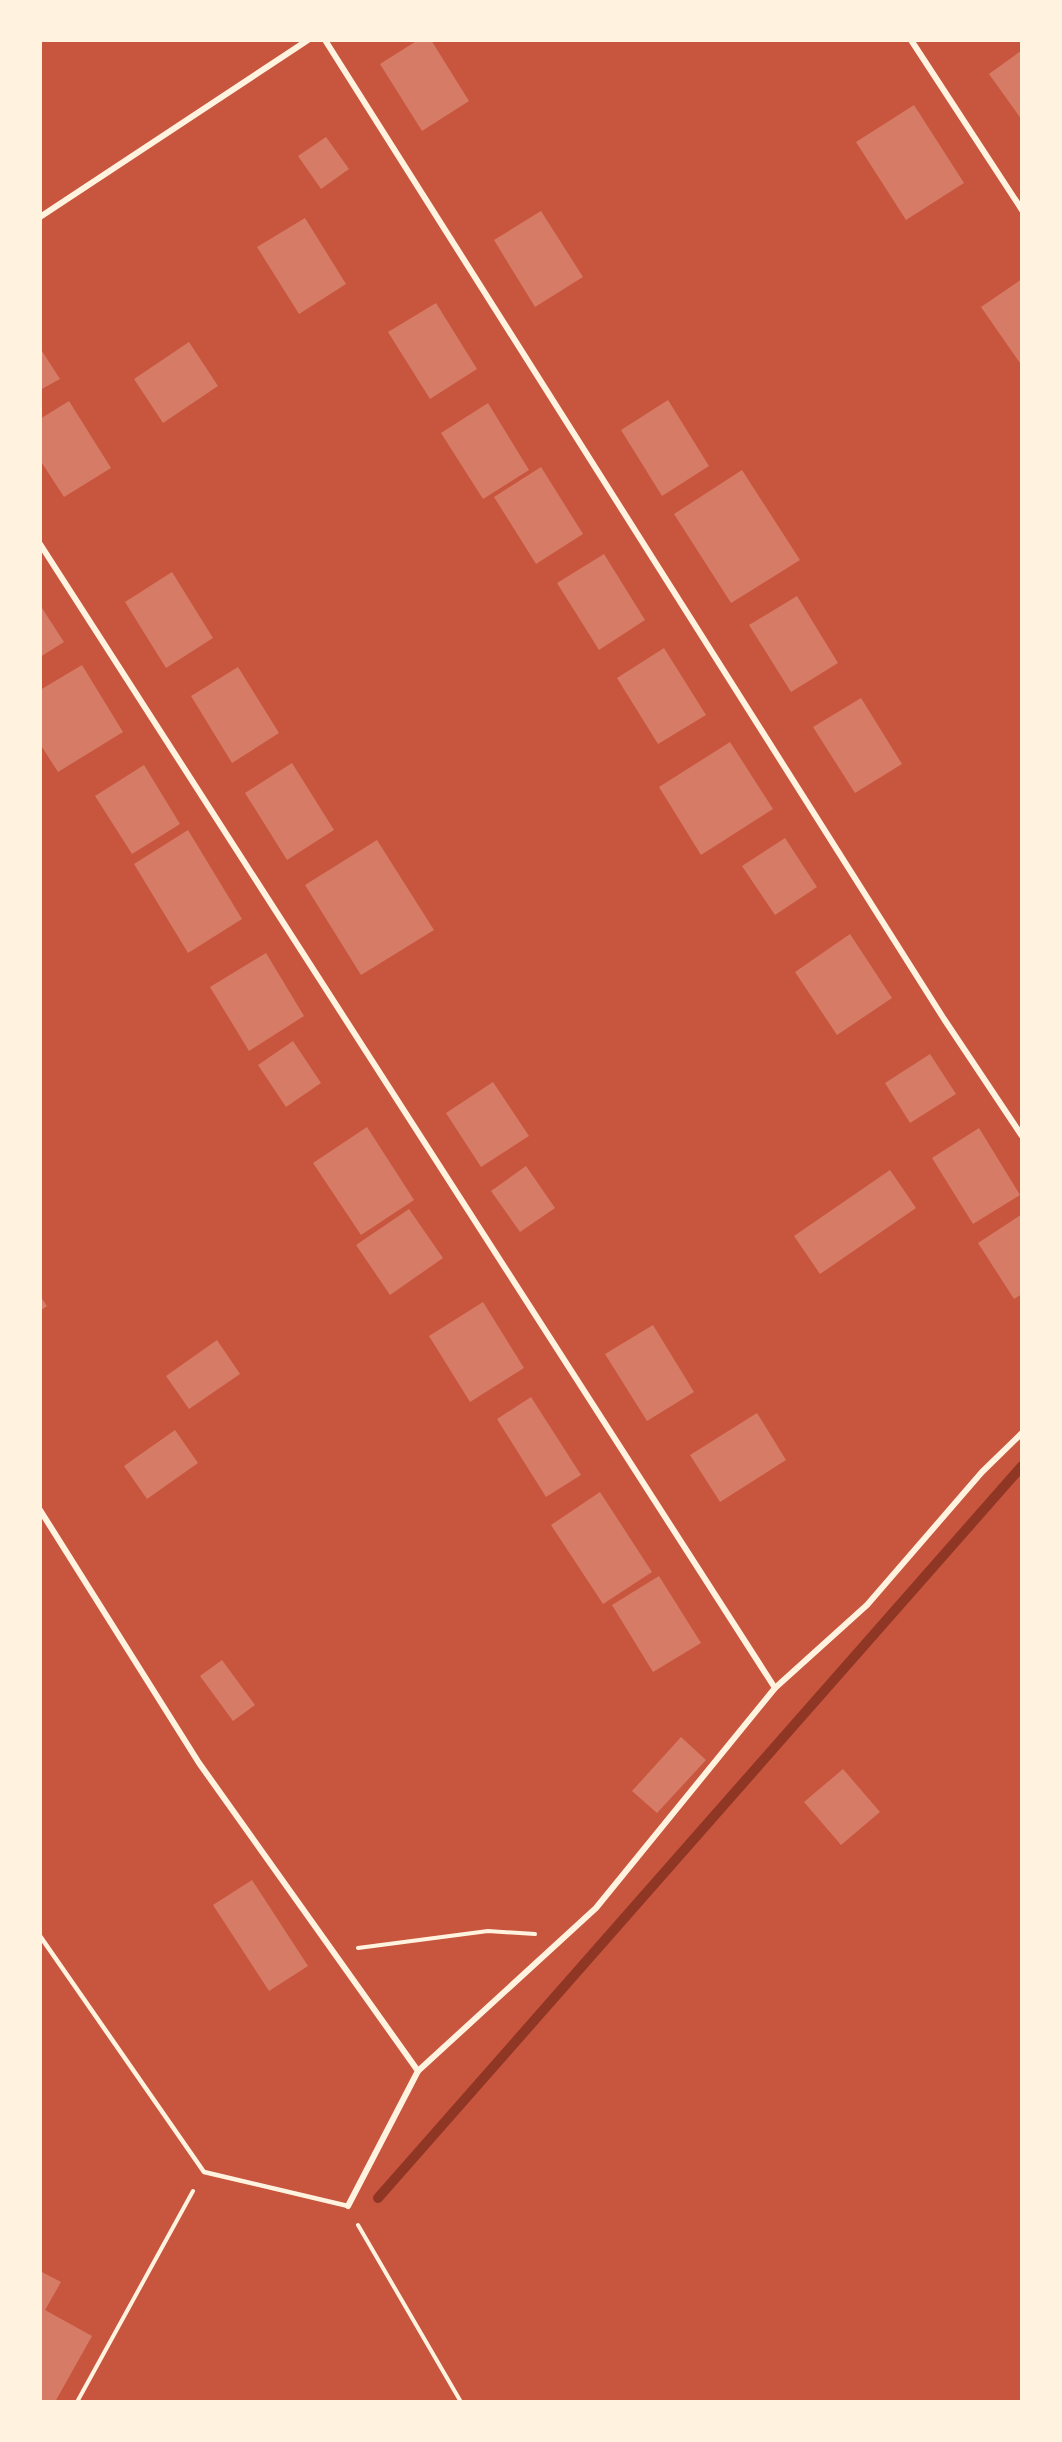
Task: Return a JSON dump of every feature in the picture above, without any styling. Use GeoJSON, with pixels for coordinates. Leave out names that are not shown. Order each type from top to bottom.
{"type":"FeatureCollection","features":[{"type":"Feature","properties":{"kind":"street"},"geometry":{"type":"LineString","coordinates":[[40,217],[308,40]]}},
{"type":"Feature","properties":{"kind":"street"},"geometry":{"type":"LineString","coordinates":[[325,40],[944,1019],[1022,1136]]}},
{"type":"Feature","properties":{"kind":"street"},"geometry":{"type":"LineString","coordinates":[[911,40],[1022,210]]}},
{"type":"Feature","properties":{"kind":"street"},"geometry":{"type":"LineString","coordinates":[[40,544],[776,1688]]}},
{"type":"Feature","properties":{"kind":"street"},"geometry":{"type":"LineString","coordinates":[[348,2206],[418,2071],[596,1908],[776,1688],[867,1605],[982,1473],[1022,1433]]}},
{"type":"Feature","properties":{"kind":"street"},"geometry":{"type":"LineString","coordinates":[[40,1509],[199,1763],[418,2071]]}},
{"type":"Feature","properties":{"kind":"lane"},"geometry":{"type":"LineString","coordinates":[[40,1936],[204,2172],[348,2206]]}},
{"type":"Feature","properties":{"kind":"path"},"geometry":{"type":"LineString","coordinates":[[333,1952],[488,1931],[564,1936]]}},
{"type":"Feature","properties":{"kind":"path"},"geometry":{"type":"LineString","coordinates":[[77,2402],[162,2244],[204,2172]]}},
{"type":"Feature","properties":{"kind":"path"},"geometry":{"type":"LineString","coordinates":[[348,2206],[460,2402]]}},
{"type":"Feature","properties":{"kind":"building"},"geometry":{"type":"Polygon","coordinates":[[[418,40],[431,40],[469,101],[422,131],[380,64],[418,40]]]}},
{"type":"Feature","properties":{"kind":"building"},"geometry":{"type":"Polygon","coordinates":[[[1022,50],[1022,120],[989,74],[1022,50]]]}},
{"type":"Feature","properties":{"kind":"building"},"geometry":{"type":"Polygon","coordinates":[[[914,105],[964,183],[906,220],[856,142],[914,105]]]}},
{"type":"Feature","properties":{"kind":"building"},"geometry":{"type":"Polygon","coordinates":[[[326,137],[349,169],[321,189],[298,156],[326,137]]]}},
{"type":"Feature","properties":{"kind":"building"},"geometry":{"type":"Polygon","coordinates":[[[541,211],[583,277],[535,307],[494,240],[541,211]]]}},
{"type":"Feature","properties":{"kind":"building"},"geometry":{"type":"Polygon","coordinates":[[[305,218],[346,284],[299,314],[257,247],[305,218]]]}},
{"type":"Feature","properties":{"kind":"building"},"geometry":{"type":"Polygon","coordinates":[[[1022,279],[1022,366],[981,307],[1022,279]]]}},
{"type":"Feature","properties":{"kind":"building"},"geometry":{"type":"Polygon","coordinates":[[[436,303],[477,369],[430,399],[388,332],[436,303]]]}},
{"type":"Feature","properties":{"kind":"building"},"geometry":{"type":"Polygon","coordinates":[[[189,342],[218,386],[163,423],[134,379],[189,342]]]}},
{"type":"Feature","properties":{"kind":"building"},"geometry":{"type":"Polygon","coordinates":[[[40,348],[60,379],[40,390],[40,348]]]}},
{"type":"Feature","properties":{"kind":"building"},"geometry":{"type":"Polygon","coordinates":[[[668,400],[709,466],[662,496],[621,430],[668,400]]]}},
{"type":"Feature","properties":{"kind":"building"},"geometry":{"type":"Polygon","coordinates":[[[69,401],[111,468],[64,497],[40,460],[40,419],[69,401]]]}},
{"type":"Feature","properties":{"kind":"building"},"geometry":{"type":"Polygon","coordinates":[[[488,403],[529,470],[483,499],[441,433],[488,403]]]}},
{"type":"Feature","properties":{"kind":"building"},"geometry":{"type":"Polygon","coordinates":[[[541,467],[583,534],[536,564],[494,497],[541,467]]]}},
{"type":"Feature","properties":{"kind":"building"},"geometry":{"type":"Polygon","coordinates":[[[742,470],[800,560],[731,603],[674,514],[742,470]]]}},
{"type":"Feature","properties":{"kind":"building"},"geometry":{"type":"Polygon","coordinates":[[[604,554],[645,620],[599,650],[557,583],[604,554]]]}},
{"type":"Feature","properties":{"kind":"building"},"geometry":{"type":"Polygon","coordinates":[[[172,572],[213,638],[166,668],[125,602],[172,572]]]}},
{"type":"Feature","properties":{"kind":"building"},"geometry":{"type":"Polygon","coordinates":[[[797,596],[838,663],[791,692],[749,625],[797,596]]]}},
{"type":"Feature","properties":{"kind":"building"},"geometry":{"type":"Polygon","coordinates":[[[40,605],[64,642],[40,657],[40,605]]]}},
{"type":"Feature","properties":{"kind":"building"},"geometry":{"type":"Polygon","coordinates":[[[664,648],[706,715],[658,744],[617,678],[664,648]]]}},
{"type":"Feature","properties":{"kind":"building"},"geometry":{"type":"Polygon","coordinates":[[[82,665],[123,732],[58,772],[40,744],[40,690],[82,665]]]}},
{"type":"Feature","properties":{"kind":"building"},"geometry":{"type":"Polygon","coordinates":[[[238,667],[279,733],[232,763],[191,696],[238,667]]]}},
{"type":"Feature","properties":{"kind":"building"},"geometry":{"type":"Polygon","coordinates":[[[861,698],[902,764],[855,793],[813,727],[861,698]]]}},
{"type":"Feature","properties":{"kind":"building"},"geometry":{"type":"Polygon","coordinates":[[[730,742],[773,809],[701,855],[659,787],[730,742]]]}},
{"type":"Feature","properties":{"kind":"building"},"geometry":{"type":"Polygon","coordinates":[[[292,763],[334,830],[287,860],[245,793],[292,763]]]}},
{"type":"Feature","properties":{"kind":"building"},"geometry":{"type":"Polygon","coordinates":[[[144,765],[180,824],[132,854],[95,796],[144,765]]]}},
{"type":"Feature","properties":{"kind":"building"},"geometry":{"type":"Polygon","coordinates":[[[188,830],[242,919],[188,953],[134,864],[188,830]]]}},
{"type":"Feature","properties":{"kind":"building"},"geometry":{"type":"Polygon","coordinates":[[[785,838],[817,887],[775,915],[742,866],[785,838]]]}},
{"type":"Feature","properties":{"kind":"building"},"geometry":{"type":"Polygon","coordinates":[[[377,840],[434,930],[361,975],[305,885],[377,840]]]}},
{"type":"Feature","properties":{"kind":"building"},"geometry":{"type":"Polygon","coordinates":[[[850,934],[892,998],[837,1035],[795,972],[850,934]]]}},
{"type":"Feature","properties":{"kind":"building"},"geometry":{"type":"Polygon","coordinates":[[[266,953],[304,1016],[249,1051],[210,987],[266,953]]]}},
{"type":"Feature","properties":{"kind":"building"},"geometry":{"type":"Polygon","coordinates":[[[293,1041],[321,1083],[286,1107],[258,1065],[293,1041]]]}},
{"type":"Feature","properties":{"kind":"building"},"geometry":{"type":"Polygon","coordinates":[[[930,1054],[956,1094],[910,1123],[885,1083],[930,1054]]]}},
{"type":"Feature","properties":{"kind":"building"},"geometry":{"type":"Polygon","coordinates":[[[493,1082],[529,1136],[481,1167],[446,1113],[493,1082]]]}},
{"type":"Feature","properties":{"kind":"building"},"geometry":{"type":"Polygon","coordinates":[[[367,1127],[414,1200],[361,1235],[313,1163],[367,1127]]]}},
{"type":"Feature","properties":{"kind":"building"},"geometry":{"type":"Polygon","coordinates":[[[979,1128],[1020,1195],[973,1224],[932,1158],[979,1128]]]}},
{"type":"Feature","properties":{"kind":"building"},"geometry":{"type":"Polygon","coordinates":[[[526,1166],[555,1208],[520,1232],[491,1191],[526,1166]]]}},
{"type":"Feature","properties":{"kind":"building"},"geometry":{"type":"Polygon","coordinates":[[[890,1170],[916,1208],[820,1274],[794,1236],[890,1170]]]}},
{"type":"Feature","properties":{"kind":"building"},"geometry":{"type":"Polygon","coordinates":[[[409,1209],[443,1258],[390,1295],[356,1245],[409,1209]]]}},
{"type":"Feature","properties":{"kind":"building"},"geometry":{"type":"Polygon","coordinates":[[[1022,1214],[1022,1294],[1014,1299],[978,1243],[1022,1214]]]}},
{"type":"Feature","properties":{"kind":"building"},"geometry":{"type":"Polygon","coordinates":[[[40,1296],[47,1306],[40,1311],[40,1296]]]}},
{"type":"Feature","properties":{"kind":"building"},"geometry":{"type":"Polygon","coordinates":[[[483,1302],[524,1368],[470,1402],[429,1336],[483,1302]]]}},
{"type":"Feature","properties":{"kind":"building"},"geometry":{"type":"Polygon","coordinates":[[[653,1325],[694,1392],[647,1421],[605,1354],[653,1325]]]}},
{"type":"Feature","properties":{"kind":"building"},"geometry":{"type":"Polygon","coordinates":[[[217,1340],[240,1374],[189,1409],[166,1376],[217,1340]]]}},
{"type":"Feature","properties":{"kind":"building"},"geometry":{"type":"Polygon","coordinates":[[[531,1397],[581,1475],[546,1497],[497,1419],[531,1397]]]}},
{"type":"Feature","properties":{"kind":"building"},"geometry":{"type":"Polygon","coordinates":[[[757,1413],[786,1460],[720,1502],[690,1455],[757,1413]]]}},
{"type":"Feature","properties":{"kind":"building"},"geometry":{"type":"Polygon","coordinates":[[[175,1430],[198,1463],[147,1499],[124,1466],[175,1430]]]}},
{"type":"Feature","properties":{"kind":"building"},"geometry":{"type":"Polygon","coordinates":[[[600,1492],[652,1572],[603,1604],[551,1525],[600,1492]]]}},
{"type":"Feature","properties":{"kind":"building"},"geometry":{"type":"Polygon","coordinates":[[[659,1576],[701,1643],[653,1672],[612,1605],[659,1576]]]}},
{"type":"Feature","properties":{"kind":"building"},"geometry":{"type":"Polygon","coordinates":[[[222,1660],[255,1705],[233,1721],[200,1676],[222,1660]]]}},
{"type":"Feature","properties":{"kind":"building"},"geometry":{"type":"Polygon","coordinates":[[[681,1737],[706,1760],[657,1813],[632,1791],[681,1737]]]}},
{"type":"Feature","properties":{"kind":"building"},"geometry":{"type":"Polygon","coordinates":[[[843,1769],[880,1812],[841,1845],[804,1802],[843,1769]]]}},
{"type":"Feature","properties":{"kind":"building"},"geometry":{"type":"Polygon","coordinates":[[[252,1880],[308,1966],[269,1991],[213,1905],[252,1880]]]}},
{"type":"Feature","properties":{"kind":"building"},"geometry":{"type":"Polygon","coordinates":[[[40,2271],[61,2282],[45,2310],[92,2336],[55,2402],[40,2402],[40,2271]]]}},
{"type":"Feature","properties":{"kind":"waterway"},"geometry":{"type":"LineString","coordinates":[[378,2198],[1022,1466]]}}]}
